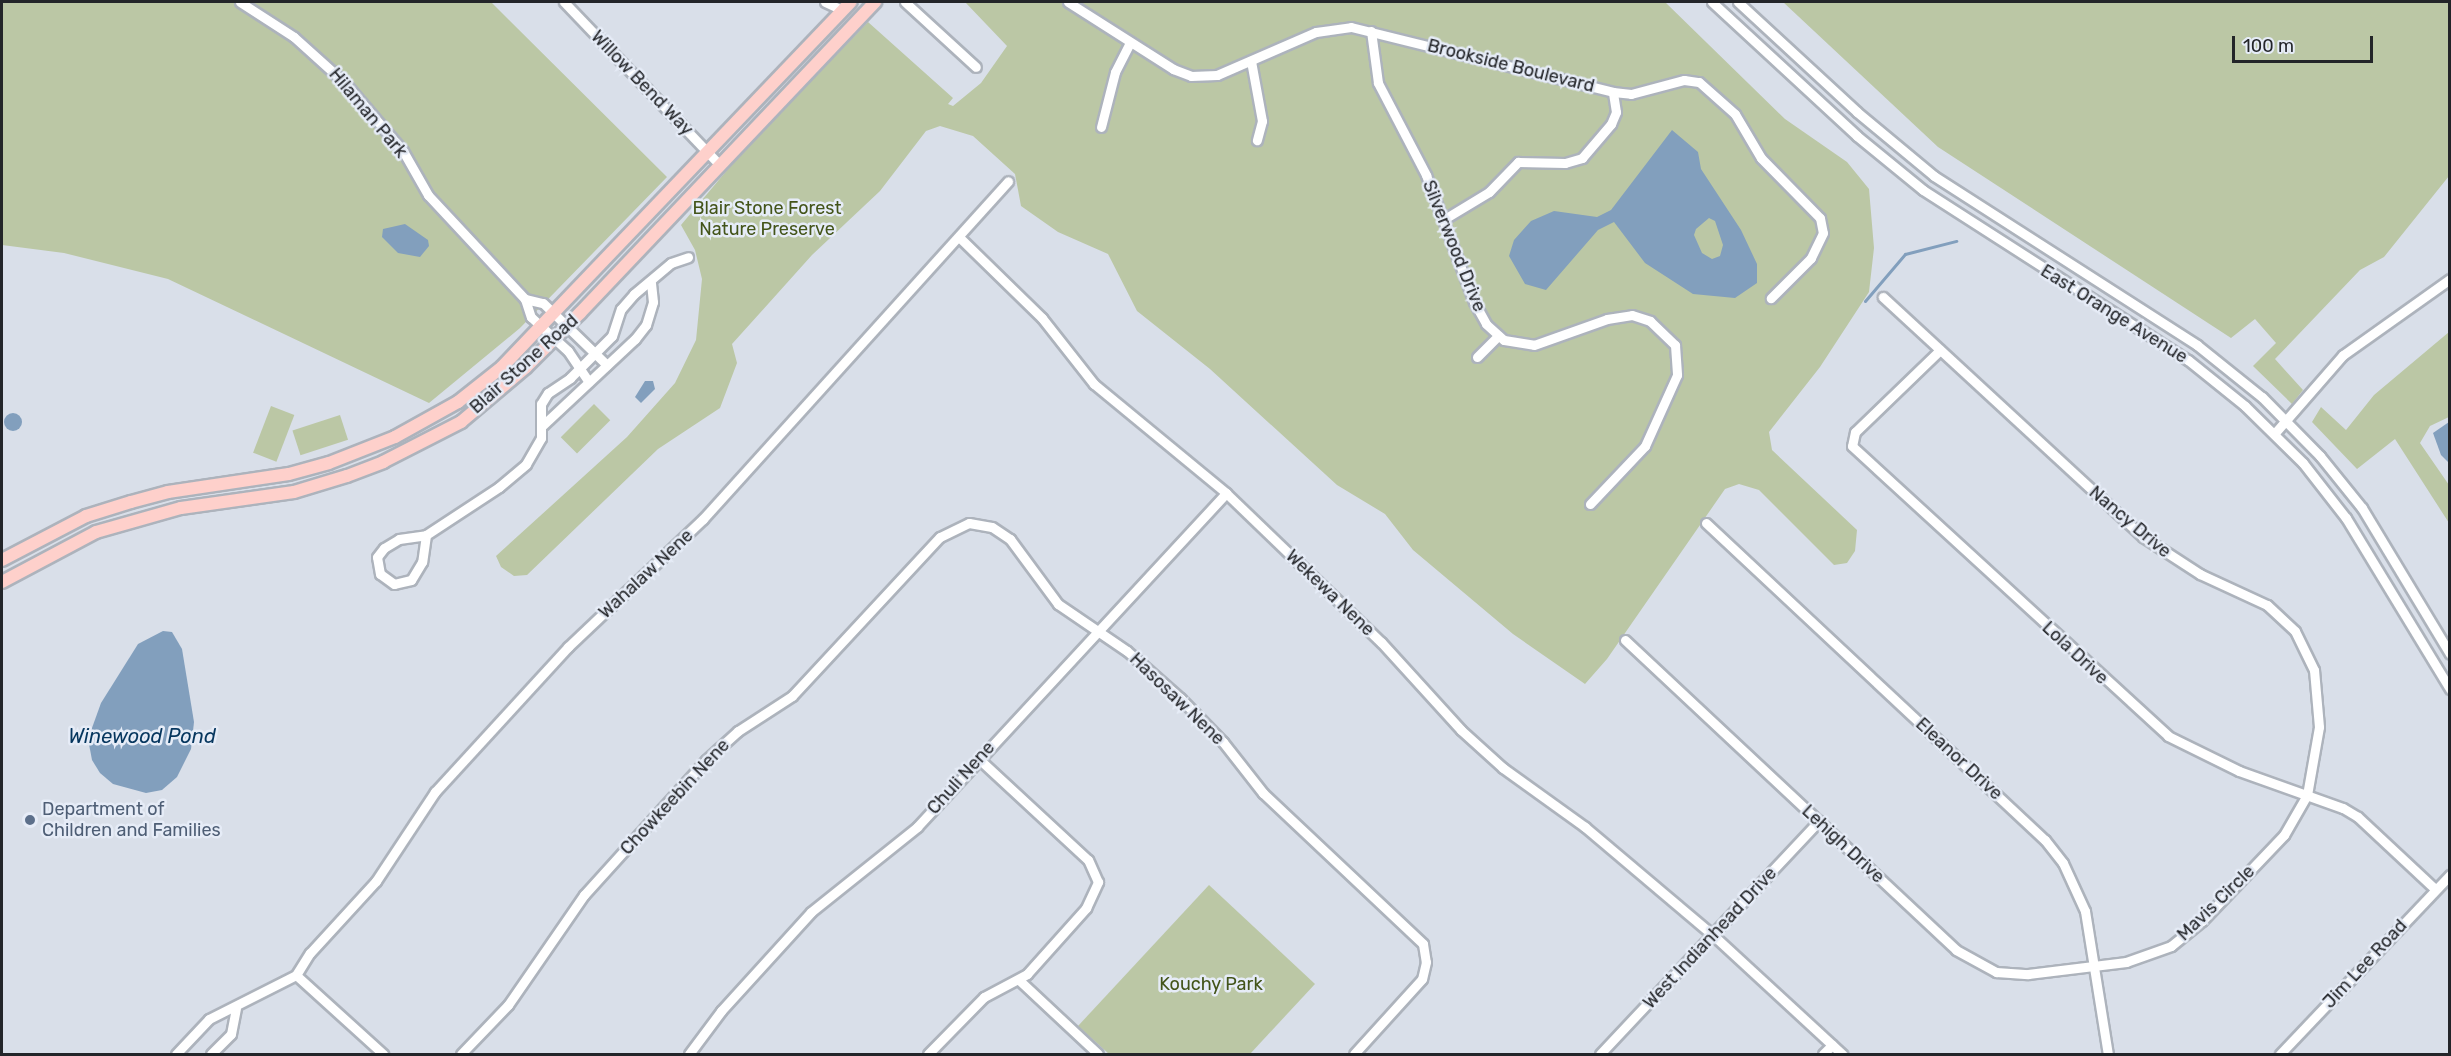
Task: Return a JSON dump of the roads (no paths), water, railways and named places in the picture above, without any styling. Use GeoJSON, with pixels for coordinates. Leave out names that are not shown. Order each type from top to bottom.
{"type":"FeatureCollection","features":[{"type":"Feature","properties":{"kind":"main road","name":"Blair Stone Road"},"geometry":{"type":"LineString","coordinates":[[2,582],[96,532],[181,508],[294,492],[383,462],[461,422],[555,339],[875,2]]}},
{"type":"Feature","properties":{"kind":"main road","name":"Blair Stone Road"},"geometry":{"type":"LineString","coordinates":[[2,560],[91,515],[168,492],[289,474],[395,437],[458,402],[502,367],[554,314],[846,6]]}},
{"type":"Feature","properties":{"kind":"main road"},"geometry":{"type":"LineString","coordinates":[[289,474],[294,492]]}},
{"type":"Feature","properties":{"kind":"main road"},"geometry":{"type":"LineString","coordinates":[[91,515],[96,532]]}},
{"type":"Feature","properties":{"kind":"street","name":"Hilaman Park"},"geometry":{"type":"LineString","coordinates":[[240,2],[294,37],[344,82],[403,151],[442,212],[525,299],[531,317],[555,339],[589,382]]}},
{"type":"Feature","properties":{"kind":"street","name":"Willow Bend Way"},"geometry":{"type":"LineString","coordinates":[[564,2],[720,165]]}},
{"type":"Feature","properties":{"kind":"street"},"geometry":{"type":"LineString","coordinates":[[905,2],[976,67]]}},
{"type":"Feature","properties":{"kind":"street","name":"Brookside Boulevard"},"geometry":{"type":"LineString","coordinates":[[1068,2],[1130,43],[1191,76],[1217,75],[1324,30],[1351,27],[1613,92],[1631,94],[1684,80],[1708,87],[1736,114],[1761,158],[1815,210],[1822,226],[1819,243],[1811,258],[1771,298]]}},
{"type":"Feature","properties":{"kind":"street","name":"East Orange Avenue"},"geometry":{"type":"LineString","coordinates":[[1712,2],[1857,136],[1923,190],[2188,360],[2274,434],[2356,531],[2450,689]]}},
{"type":"Feature","properties":{"kind":"street","name":"East Orange Avenue"},"geometry":{"type":"LineString","coordinates":[[1738,2],[1934,176],[2197,345],[2288,422],[2370,521],[2450,654]]}},
{"type":"Feature","properties":{"kind":"street"},"geometry":{"type":"LineString","coordinates":[[830,24],[826,3],[846,6]]}},
{"type":"Feature","properties":{"kind":"street","name":"Silverwood Drive"},"geometry":{"type":"LineString","coordinates":[[1371,31],[1378,83],[1446,218],[1474,302],[1498,336]]}},
{"type":"Feature","properties":{"kind":"street"},"geometry":{"type":"LineString","coordinates":[[1101,127],[1115,72],[1130,43]]}},
{"type":"Feature","properties":{"kind":"street"},"geometry":{"type":"LineString","coordinates":[[1779,64],[1791,51]]}},
{"type":"Feature","properties":{"kind":"street"},"geometry":{"type":"LineString","coordinates":[[1251,62],[1262,121],[1257,140]]}},
{"type":"Feature","properties":{"kind":"street"},"geometry":{"type":"LineString","coordinates":[[1446,218],[1489,192],[1518,162],[1565,163],[1582,158],[1611,124],[1616,112],[1613,92]]}},
{"type":"Feature","properties":{"kind":"street","name":"Wahalaw Nene"},"geometry":{"type":"LineString","coordinates":[[296,975],[310,953],[376,881],[435,792],[568,647],[663,561],[711,511],[1008,182]]}},
{"type":"Feature","properties":{"kind":"street","name":"Wekewa Nene"},"geometry":{"type":"LineString","coordinates":[[959,237],[1042,318],[1094,384],[1117,406],[1226,493],[1381,642],[1461,730],[1503,768],[1585,827],[1713,935],[1842,1054]]}},
{"type":"Feature","properties":{"kind":"street"},"geometry":{"type":"LineString","coordinates":[[426,536],[422,562],[411,580],[394,584],[380,574],[377,558],[384,548],[399,539],[426,536],[513,476],[533,453],[543,425],[541,404],[548,393],[580,368],[612,336],[621,309],[671,263],[688,257]]}},
{"type":"Feature","properties":{"kind":"street"},"geometry":{"type":"LineString","coordinates":[[2274,434],[2288,422],[2343,355],[2450,279]]}},
{"type":"Feature","properties":{"kind":"street"},"geometry":{"type":"LineString","coordinates":[[543,425],[646,325],[653,302],[651,283]]}},
{"type":"Feature","properties":{"kind":"street","name":"Nancy Drive"},"geometry":{"type":"LineString","coordinates":[[1883,297],[2143,537],[2200,574],[2267,605],[2295,631],[2309,655],[2319,691],[2319,728],[2307,795]]}},
{"type":"Feature","properties":{"kind":"street","name":"Hilaman Park"},"geometry":{"type":"LineString","coordinates":[[525,299],[536,299],[607,365]]}},
{"type":"Feature","properties":{"kind":"street"},"geometry":{"type":"LineString","coordinates":[[1477,357],[1498,336],[1514,344],[1534,345],[1607,319],[1632,315],[1650,321],[1671,338],[1679,367],[1653,430],[1645,446],[1590,504]]}},
{"type":"Feature","properties":{"kind":"street","name":"Lola Drive"},"geometry":{"type":"LineString","coordinates":[[1940,350],[1855,432],[1852,446],[2168,736],[2213,760],[2307,795],[2358,817],[2435,889]]}},
{"type":"Feature","properties":{"kind":"street","name":"Chuli Nene"},"geometry":{"type":"LineString","coordinates":[[689,1054],[721,1011],[811,912],[839,886],[901,843],[1226,493]]}},
{"type":"Feature","properties":{"kind":"street"},"geometry":{"type":"LineString","coordinates":[[2356,531],[2370,521]]}},
{"type":"Feature","properties":{"kind":"street","name":"Hasosaw Nene"},"geometry":{"type":"LineString","coordinates":[[940,537],[969,523],[999,531],[1018,548],[1058,604],[1098,630],[1180,698],[1223,742],[1263,793],[1423,944],[1426,962],[1422,979],[1354,1054]]}},
{"type":"Feature","properties":{"kind":"street","name":"Eleanor Drive"},"geometry":{"type":"LineString","coordinates":[[1706,523],[2045,840],[2076,887],[2091,936],[2093,965],[2108,1054]]}},
{"type":"Feature","properties":{"kind":"street","name":"Chowkeebin Nene"},"geometry":{"type":"LineString","coordinates":[[461,1054],[508,1005],[584,895],[706,760],[738,731],[792,696],[940,537]]}},
{"type":"Feature","properties":{"kind":"street","name":"Lehigh Drive"},"geometry":{"type":"LineString","coordinates":[[1625,640],[1956,950],[1983,968],[2028,974],[2093,965]]}},
{"type":"Feature","properties":{"kind":"street"},"geometry":{"type":"LineString","coordinates":[[928,1054],[984,997],[1019,980],[1086,908],[1098,882],[1094,869],[979,759]]}},
{"type":"Feature","properties":{"kind":"street","name":"Mavis Circle"},"geometry":{"type":"LineString","coordinates":[[2093,965],[2142,958],[2186,936],[2284,835],[2307,795]]}},
{"type":"Feature","properties":{"kind":"street","name":"West Indianhead Drive"},"geometry":{"type":"LineString","coordinates":[[1600,1054],[1819,821]]}},
{"type":"Feature","properties":{"kind":"street","name":"Jim Lee Road"},"geometry":{"type":"LineString","coordinates":[[2280,1054],[2450,875]]}},
{"type":"Feature","properties":{"kind":"street"},"geometry":{"type":"LineString","coordinates":[[176,1054],[208,1019],[236,1008],[262,990],[296,975],[383,1054]]}},
{"type":"Feature","properties":{"kind":"street"},"geometry":{"type":"LineString","coordinates":[[1019,980],[1098,1054]]}},
{"type":"Feature","properties":{"kind":"street"},"geometry":{"type":"LineString","coordinates":[[211,1054],[231,1034],[236,1008]]}},
{"type":"Feature","properties":{"kind":"street"},"geometry":{"type":"LineString","coordinates":[[1823,1054],[1832,1045]]}},
{"type":"Feature","properties":{"kind":"water"},"geometry":{"type":"Polygon","coordinates":[[[1672,130],[1698,152],[1701,169],[1741,230],[1757,264],[1757,283],[1735,298],[1693,294],[1645,263],[1614,222],[1598,230],[1546,290],[1525,284],[1509,256],[1514,240],[1531,221],[1554,211],[1597,217],[1611,210],[1672,130]],[[1709,218],[1696,229],[1694,235],[1702,253],[1712,259],[1720,256],[1723,245],[1715,221],[1709,218]]]}},
{"type":"Feature","properties":{"kind":"water"},"geometry":{"type":"Polygon","coordinates":[[[405,224],[428,240],[429,246],[420,257],[398,253],[382,237],[383,229],[405,224]]]}},
{"type":"Feature","properties":{"kind":"water"},"geometry":{"type":"Polygon","coordinates":[[[645,381],[653,381],[655,389],[641,403],[635,397],[645,381]]]}},
{"type":"Feature","properties":{"kind":"water"},"geometry":{"type":"Polygon","coordinates":[[[13,413],[19,416],[22,422],[19,428],[13,431],[7,428],[4,422],[7,416],[13,413]]]}},
{"type":"Feature","properties":{"kind":"water"},"geometry":{"type":"Polygon","coordinates":[[[2449,422],[2449,463],[2441,455],[2433,433],[2449,422]]]}},
{"type":"Feature","properties":{"kind":"water","name":"Winewood Pond"},"geometry":{"type":"Polygon","coordinates":[[[163,631],[172,632],[182,649],[194,722],[191,749],[177,777],[162,790],[146,793],[113,784],[100,773],[92,760],[88,739],[101,703],[138,644],[163,631]]]}},
{"type":"Feature","properties":{"kind":"waterway"},"geometry":{"type":"LineString","coordinates":[[1865,301],[1905,254],[1956,241]]}},
{"type":"Feature","properties":{"kind":"place","name":"Department of Children and Families"},"geometry":{"type":"Point","coordinates":[30,820]}},
{"type":"Feature","properties":{"kind":"park label","name":"Blair Stone Forest Nature Preserve"},"geometry":{"type":"Point","coordinates":[767,219]}},
{"type":"Feature","properties":{"kind":"park label","name":"Kouchy Park"},"geometry":{"type":"Point","coordinates":[1211,984]}}]}
